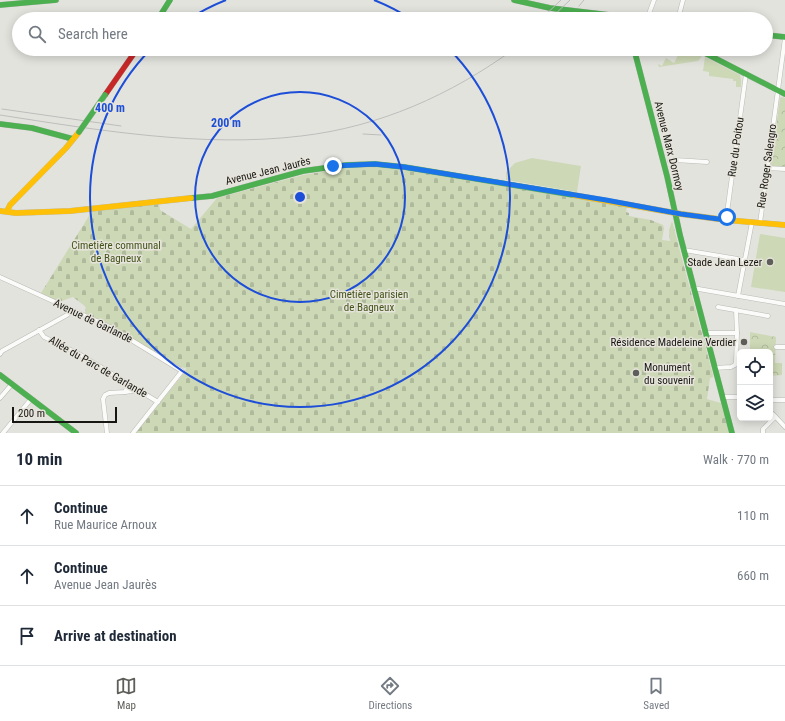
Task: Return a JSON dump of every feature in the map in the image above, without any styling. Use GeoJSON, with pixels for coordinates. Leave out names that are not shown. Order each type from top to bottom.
{"type":"FeatureCollection","features":[{"type":"Feature","properties":{"kind":"street"},"geometry":{"type":"LineString","coordinates":[[0,5],[56,0]]}},
{"type":"Feature","properties":{"kind":"street"},"geometry":{"type":"LineString","coordinates":[[162,12],[170,0]]}},
{"type":"Feature","properties":{"kind":"street"},"geometry":{"type":"LineString","coordinates":[[514,0],[550,8],[578,12]]}},
{"type":"Feature","properties":{"kind":"street"},"geometry":{"type":"LineString","coordinates":[[650,12],[654,0]]}},
{"type":"Feature","properties":{"kind":"street"},"geometry":{"type":"LineString","coordinates":[[680,12],[683,0]]}},
{"type":"Feature","properties":{"kind":"street"},"geometry":{"type":"LineString","coordinates":[[773,36],[785,38]]}},
{"type":"Feature","properties":{"kind":"street","name":"Rue Roger Salengro"},"geometry":{"type":"LineString","coordinates":[[760,223],[785,38]]}},
{"type":"Feature","properties":{"kind":"street"},"geometry":{"type":"LineString","coordinates":[[7,211],[10,205],[79,132],[132,56]]}},
{"type":"Feature","properties":{"kind":"street","name":"Avenue Marx Dormoy"},"geometry":{"type":"LineString","coordinates":[[636,56],[667,176],[674,212],[732,433]]}},
{"type":"Feature","properties":{"kind":"street"},"geometry":{"type":"LineString","coordinates":[[711,56],[785,94]]}},
{"type":"Feature","properties":{"kind":"street","name":"Rue du Poitou"},"geometry":{"type":"LineString","coordinates":[[726,220],[746,74]]}},
{"type":"Feature","properties":{"kind":"street"},"geometry":{"type":"LineString","coordinates":[[0,124],[32,128],[73,139]]}},
{"type":"Feature","properties":{"kind":"street"},"geometry":{"type":"LineString","coordinates":[[670,161],[706,162]]}},
{"type":"Feature","properties":{"kind":"street","name":"Avenue Jean Jaurès"},"geometry":{"type":"LineString","coordinates":[[0,211],[16,213],[70,211],[212,196],[303,171],[346,165],[375,164],[404,167],[726,220],[785,225]]}},
{"type":"Feature","properties":{"kind":"street"},"geometry":{"type":"LineString","coordinates":[[767,168],[785,169]]}},
{"type":"Feature","properties":{"kind":"street"},"geometry":{"type":"LineString","coordinates":[[738,296],[752,222]]}},
{"type":"Feature","properties":{"kind":"street"},"geometry":{"type":"LineString","coordinates":[[684,250],[744,260]]}},
{"type":"Feature","properties":{"kind":"street","name":"Avenue de Garlande"},"geometry":{"type":"LineString","coordinates":[[0,277],[113,329],[182,371],[158,402]]}},
{"type":"Feature","properties":{"kind":"street"},"geometry":{"type":"LineString","coordinates":[[694,288],[785,304]]}},
{"type":"Feature","properties":{"kind":"street"},"geometry":{"type":"LineString","coordinates":[[718,307],[768,316]]}},
{"type":"Feature","properties":{"kind":"street"},"geometry":{"type":"LineString","coordinates":[[714,368],[731,367],[735,365],[737,333],[736,310]]}},
{"type":"Feature","properties":{"kind":"street"},"geometry":{"type":"LineString","coordinates":[[0,354],[2,351],[72,311]]}},
{"type":"Feature","properties":{"kind":"street","name":"Allée du Parc de Garlande"},"geometry":{"type":"LineString","coordinates":[[40,330],[44,337],[79,354],[158,402]]}},
{"type":"Feature","properties":{"kind":"street"},"geometry":{"type":"LineString","coordinates":[[705,332],[737,333]]}},
{"type":"Feature","properties":{"kind":"street"},"geometry":{"type":"LineString","coordinates":[[776,347],[785,347]]}},
{"type":"Feature","properties":{"kind":"street"},"geometry":{"type":"LineString","coordinates":[[0,375],[76,433]]}},
{"type":"Feature","properties":{"kind":"street"},"geometry":{"type":"LineString","coordinates":[[125,392],[128,383]]}},
{"type":"Feature","properties":{"kind":"street"},"geometry":{"type":"LineString","coordinates":[[0,398],[12,384]]}},
{"type":"Feature","properties":{"kind":"street"},"geometry":{"type":"LineString","coordinates":[[107,433],[105,395],[109,393],[139,390]]}},
{"type":"Feature","properties":{"kind":"street"},"geometry":{"type":"LineString","coordinates":[[723,397],[737,397]]}},
{"type":"Feature","properties":{"kind":"street"},"geometry":{"type":"LineString","coordinates":[[3,433],[31,399]]}},
{"type":"Feature","properties":{"kind":"street"},"geometry":{"type":"LineString","coordinates":[[773,400],[785,400]]}},
{"type":"Feature","properties":{"kind":"street"},"geometry":{"type":"LineString","coordinates":[[133,433],[158,402]]}},
{"type":"Feature","properties":{"kind":"street"},"geometry":{"type":"LineString","coordinates":[[763,433],[763,429],[774,416],[785,427]]}},
{"type":"Feature","properties":{"kind":"green space"},"geometry":{"type":"Polygon","coordinates":[[[678,56],[702,56],[698,61],[659,67],[658,64],[662,66],[666,58],[674,63],[678,56]]]}},
{"type":"Feature","properties":{"kind":"green space"},"geometry":{"type":"Polygon","coordinates":[[[705,57],[740,75],[741,87],[736,87],[736,81],[733,81],[733,79],[709,76],[709,72],[703,71],[705,57]]]}},
{"type":"Feature","properties":{"kind":"green space"},"geometry":{"type":"Polygon","coordinates":[[[780,98],[785,98],[785,168],[772,167],[771,162],[772,152],[776,145],[774,142],[780,98]]]}},
{"type":"Feature","properties":{"kind":"green space"},"geometry":{"type":"Polygon","coordinates":[[[532,158],[581,166],[577,192],[506,180],[506,172],[515,163],[532,158]]]}},
{"type":"Feature","properties":{"kind":"green space","name":"Cimetière parisien de Bagneux"},"geometry":{"type":"Polygon","coordinates":[[[375,167],[397,169],[627,206],[626,212],[629,213],[629,216],[651,220],[663,225],[662,240],[670,241],[669,230],[672,221],[713,375],[713,377],[710,378],[707,399],[721,403],[729,433],[135,433],[185,372],[186,368],[180,367],[109,325],[85,314],[86,307],[73,297],[59,302],[41,293],[92,211],[159,204],[160,210],[191,229],[217,198],[303,175],[345,168],[375,167]]]}},
{"type":"Feature","properties":{"kind":"green space","name":"Stade Jean Lezer"},"geometry":{"type":"Polygon","coordinates":[[[760,234],[785,238],[785,292],[751,287],[760,234]]]}},
{"type":"Feature","properties":{"kind":"green space"},"geometry":{"type":"Polygon","coordinates":[[[750,332],[776,337],[775,363],[782,363],[782,375],[773,376],[773,349],[750,349],[750,332]]]}},
{"type":"Feature","properties":{"kind":"railway"},"geometry":{"type":"LineString","coordinates":[[548,12],[561,0]]}},
{"type":"Feature","properties":{"kind":"railway"},"geometry":{"type":"LineString","coordinates":[[557,12],[570,0]]}},
{"type":"Feature","properties":{"kind":"railway"},"geometry":{"type":"LineString","coordinates":[[579,6],[584,0]]}},
{"type":"Feature","properties":{"kind":"railway"},"geometry":{"type":"LineString","coordinates":[[0,115],[150,136],[188,139],[264,139],[301,136],[330,132],[386,117],[465,81],[504,56]]}},
{"type":"Feature","properties":{"kind":"railway"},"geometry":{"type":"LineString","coordinates":[[2,109],[121,126]]}},
{"type":"Feature","properties":{"kind":"railway"},"geometry":{"type":"LineString","coordinates":[[363,134],[381,135]]}},
{"type":"Feature","properties":{"kind":"traffic: fast"},"geometry":{"type":"LineString","coordinates":[[0,5],[56,0]]}},
{"type":"Feature","properties":{"kind":"traffic: fast"},"geometry":{"type":"LineString","coordinates":[[162,12],[170,0]]}},
{"type":"Feature","properties":{"kind":"traffic: fast"},"geometry":{"type":"LineString","coordinates":[[514,0],[550,8],[584,12]]}},
{"type":"Feature","properties":{"kind":"traffic: fast"},"geometry":{"type":"LineString","coordinates":[[773,36],[785,37]]}},
{"type":"Feature","properties":{"kind":"traffic: fast"},"geometry":{"type":"LineString","coordinates":[[636,56],[667,176],[680,235],[732,433]]}},
{"type":"Feature","properties":{"kind":"traffic: fast"},"geometry":{"type":"LineString","coordinates":[[711,56],[785,94]]}},
{"type":"Feature","properties":{"kind":"traffic: fast"},"geometry":{"type":"LineString","coordinates":[[79,132],[105,95]]}},
{"type":"Feature","properties":{"kind":"traffic: fast"},"geometry":{"type":"LineString","coordinates":[[0,124],[32,128],[73,139]]}},
{"type":"Feature","properties":{"kind":"traffic: fast"},"geometry":{"type":"LineString","coordinates":[[191,198],[212,196],[303,171],[346,165],[375,164],[404,167],[573,195]]}},
{"type":"Feature","properties":{"kind":"traffic: fast"},"geometry":{"type":"LineString","coordinates":[[0,375],[76,433]]}},
{"type":"Feature","properties":{"kind":"traffic: slow"},"geometry":{"type":"LineString","coordinates":[[7,211],[10,205],[66,148],[79,132]]}},
{"type":"Feature","properties":{"kind":"traffic: slow"},"geometry":{"type":"LineString","coordinates":[[573,195],[681,214],[726,220],[785,225]]}},
{"type":"Feature","properties":{"kind":"traffic: slow"},"geometry":{"type":"LineString","coordinates":[[0,211],[16,213],[70,211],[191,198]]}},
{"type":"Feature","properties":{"kind":"traffic: jam"},"geometry":{"type":"LineString","coordinates":[[105,95],[132,56]]}},
{"type":"Feature","properties":{"kind":"place","name":"Stade Jean Lezer"},"geometry":{"type":"Point","coordinates":[770,262]}},
{"type":"Feature","properties":{"kind":"place","name":"Résidence Madeleine Verdier"},"geometry":{"type":"Point","coordinates":[744,342]}},
{"type":"Feature","properties":{"kind":"place","name":"Monument du souvenir"},"geometry":{"type":"Point","coordinates":[636,373]}},
{"type":"Feature","properties":{"kind":"route"},"geometry":{"type":"LineString","coordinates":[[333,166],[375,164],[404,167],[667,210],[681,214],[726,220],[727,217]]}},
{"type":"Feature","properties":{"kind":"park label","name":"Cimetière communal de Bagneux"},"geometry":{"type":"Point","coordinates":[116,251]}}]}
